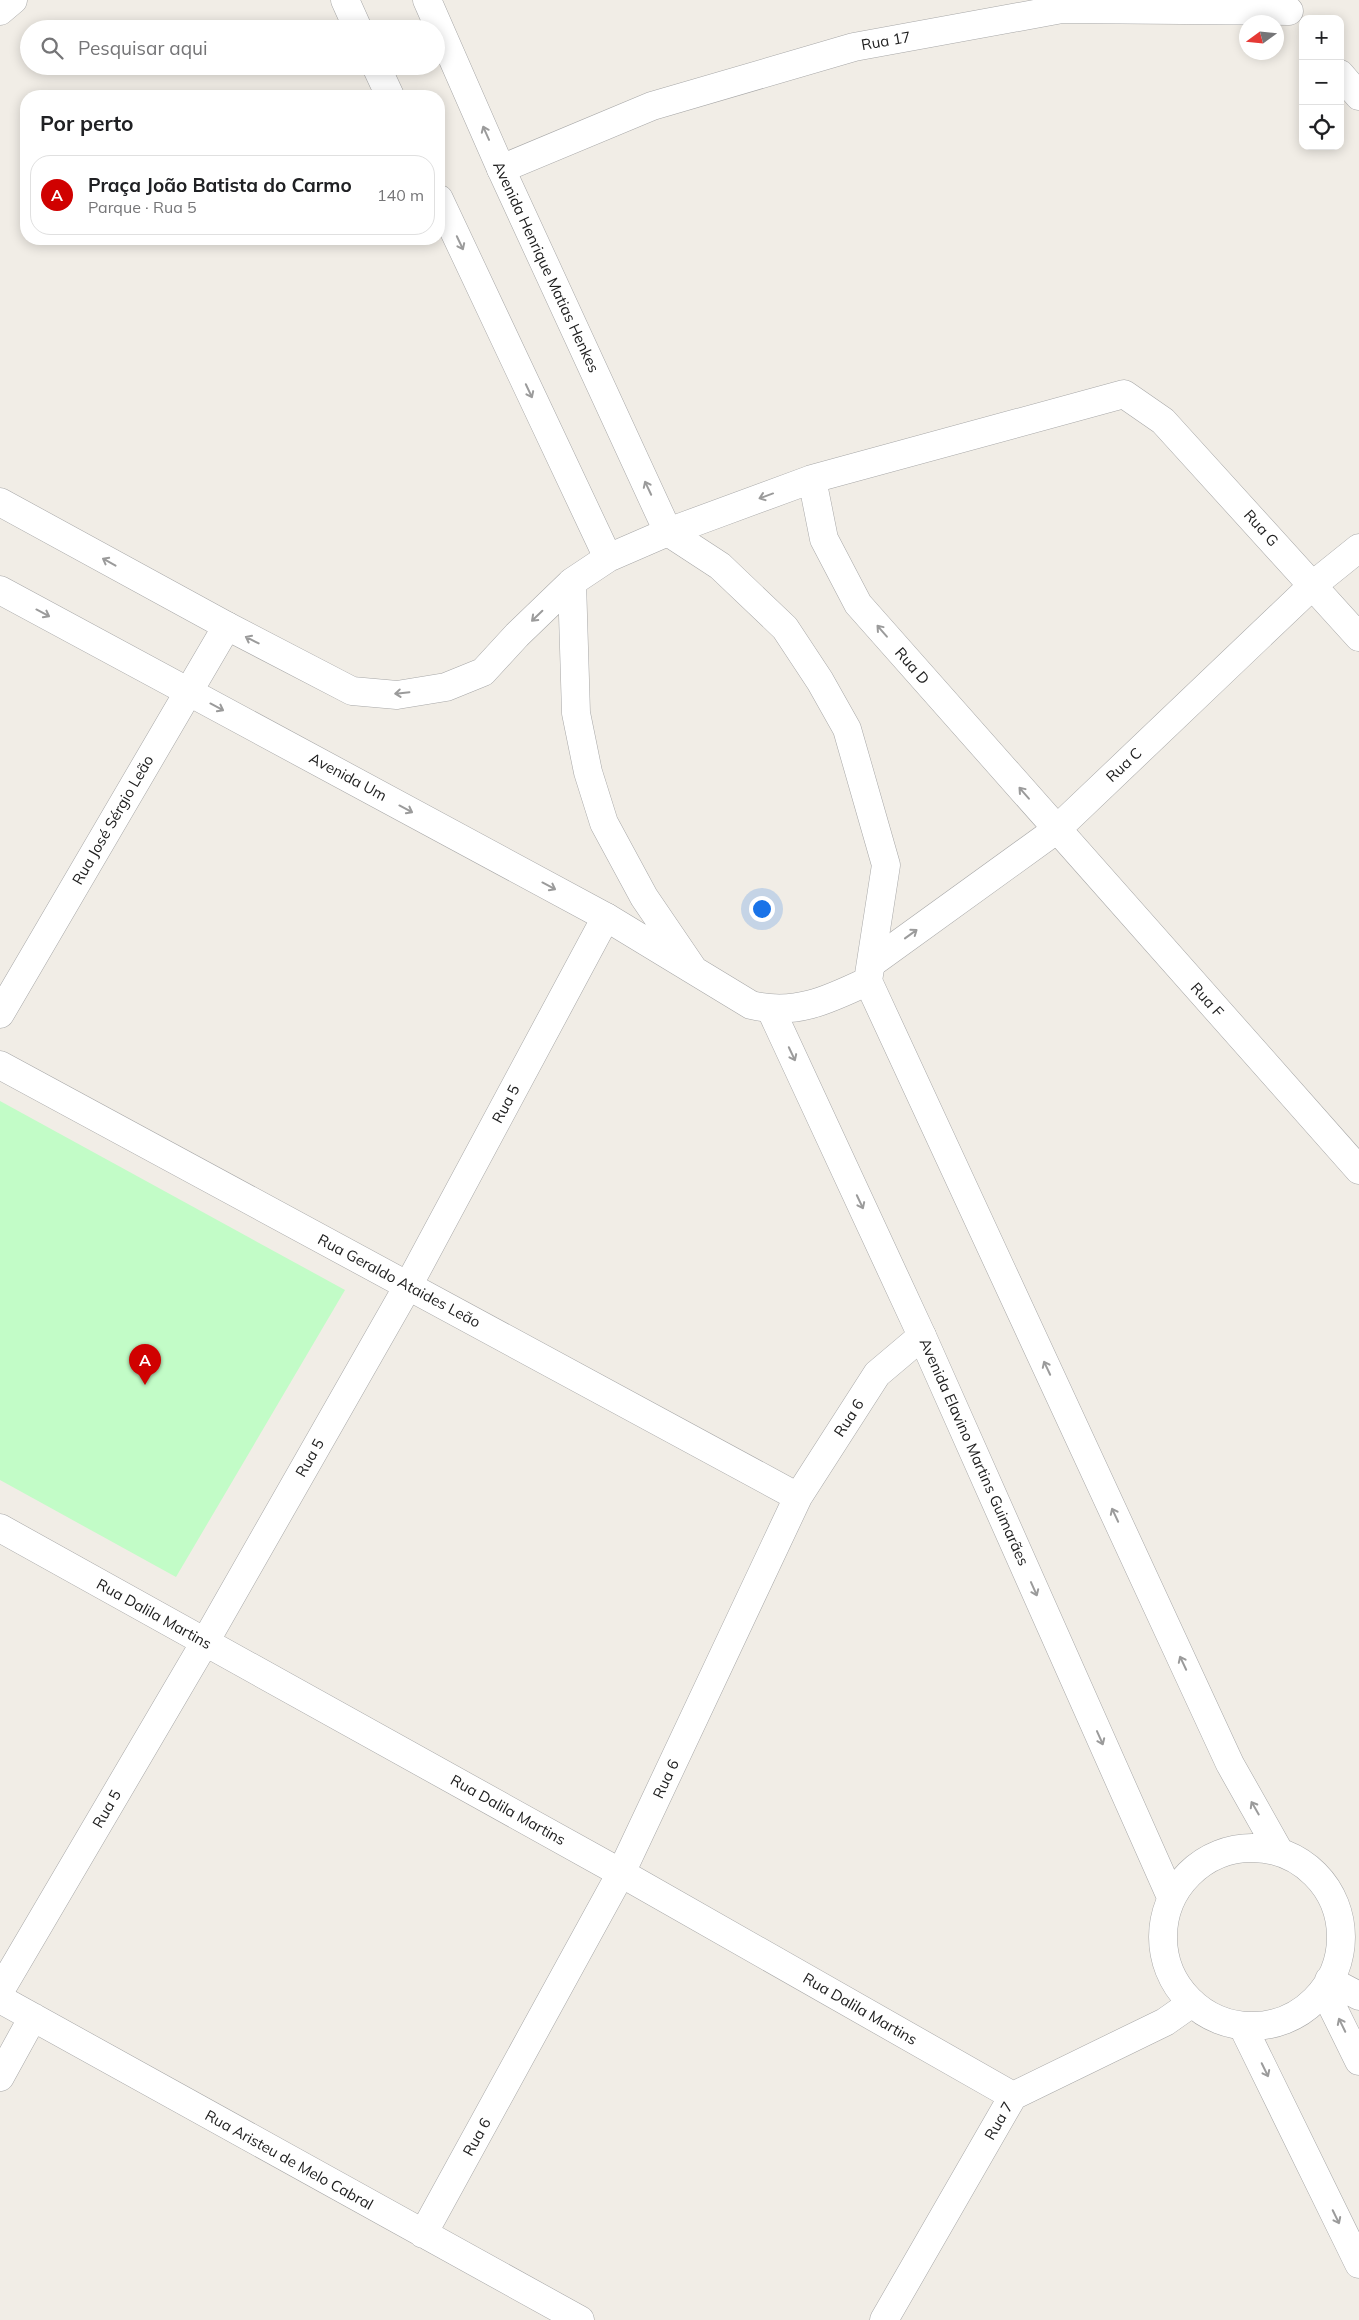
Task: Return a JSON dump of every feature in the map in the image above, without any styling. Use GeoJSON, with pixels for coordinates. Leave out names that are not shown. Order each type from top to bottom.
{"type":"FeatureCollection","features":[{"type":"Feature","properties":{"kind":"street"},"geometry":{"type":"LineString","coordinates":[[345,0],[354,20]]}},
{"type":"Feature","properties":{"kind":"street","name":"Avenida Henrique Matias Henkes"},"geometry":{"type":"LineString","coordinates":[[427,0],[436,20]]}},
{"type":"Feature","properties":{"kind":"street","name":"Rua 17"},"geometry":{"type":"LineString","coordinates":[[501,169],[652,106],[854,47],[1062,9],[1294,13]]}},
{"type":"Feature","properties":{"kind":"street","name":"Avenida Henrique Matias Henkes"},"geometry":{"type":"LineString","coordinates":[[445,41],[501,169],[668,532]]}},
{"type":"Feature","properties":{"kind":"street"},"geometry":{"type":"LineString","coordinates":[[380,75],[387,90]]}},
{"type":"Feature","properties":{"kind":"street"},"geometry":{"type":"LineString","coordinates":[[1344,79],[1359,96]]}},
{"type":"Feature","properties":{"kind":"street"},"geometry":{"type":"LineString","coordinates":[[445,212],[608,558]]}},
{"type":"Feature","properties":{"kind":"street","name":"Rua G"},"geometry":{"type":"LineString","coordinates":[[812,479],[1124,394],[1163,421],[1359,637]]}},
{"type":"Feature","properties":{"kind":"street"},"geometry":{"type":"LineString","coordinates":[[0,502],[227,626],[352,691],[397,695],[446,687],[484,672],[518,635],[572,582],[608,558],[668,532],[812,479]]}},
{"type":"Feature","properties":{"kind":"street","name":"Rua D"},"geometry":{"type":"LineString","coordinates":[[812,479],[824,539],[858,604],[1056,830]]}},
{"type":"Feature","properties":{"kind":"street"},"geometry":{"type":"LineString","coordinates":[[668,532],[720,566],[785,628],[820,681],[847,729],[886,865],[870,972],[1230,1764],[1279,1851]]}},
{"type":"Feature","properties":{"kind":"street","name":"Rua C"},"geometry":{"type":"LineString","coordinates":[[771,1010],[800,1008],[835,996],[870,972],[1056,830],[1313,585],[1359,548]]}},
{"type":"Feature","properties":{"kind":"street"},"geometry":{"type":"LineString","coordinates":[[572,582],[576,713],[588,772],[604,823],[644,897],[693,969]]}},
{"type":"Feature","properties":{"kind":"street","name":"Avenida Um"},"geometry":{"type":"LineString","coordinates":[[0,590],[606,917],[750,1005],[771,1010]]}},
{"type":"Feature","properties":{"kind":"street","name":"Rua José Sérgio Leão"},"geometry":{"type":"LineString","coordinates":[[0,1014],[227,626]]}},
{"type":"Feature","properties":{"kind":"street","name":"Rua F"},"geometry":{"type":"LineString","coordinates":[[1056,830],[1359,1170]]}},
{"type":"Feature","properties":{"kind":"street","name":"Rua 5"},"geometry":{"type":"LineString","coordinates":[[0,1991],[205,1642],[408,1286],[606,917]]}},
{"type":"Feature","properties":{"kind":"street","name":"Avenida Elavino Martins Guimarães"},"geometry":{"type":"LineString","coordinates":[[771,1010],[922,1336],[1171,1897]]}},
{"type":"Feature","properties":{"kind":"street","name":"Rua Geraldo Ataides Leão"},"geometry":{"type":"LineString","coordinates":[[0,1064],[798,1497]]}},
{"type":"Feature","properties":{"kind":"street","name":"Rua 6"},"geometry":{"type":"LineString","coordinates":[[423,2234],[621,1874],[798,1497],[877,1374],[922,1336]]}},
{"type":"Feature","properties":{"kind":"street","name":"Rua Dalila Martins"},"geometry":{"type":"LineString","coordinates":[[0,1528],[621,1874],[1013,2096]]}},
{"type":"Feature","properties":{"kind":"street"},"geometry":{"type":"LineString","coordinates":[[1254,1847],[1279,1851],[1298,1860],[1310,1869],[1328,1890],[1338,1914],[1341,1941],[1336,1967],[1327,1985],[1315,2001],[1294,2017],[1269,2025],[1243,2027],[1215,2019],[1192,2003],[1174,1981],[1164,1953],[1163,1925],[1171,1897],[1185,1876],[1205,1860],[1228,1850],[1254,1847]]}},
{"type":"Feature","properties":{"kind":"street"},"geometry":{"type":"LineString","coordinates":[[1328,1890],[1359,1908]]}},
{"type":"Feature","properties":{"kind":"street"},"geometry":{"type":"LineString","coordinates":[[1327,1985],[1359,1996]]}},
{"type":"Feature","properties":{"kind":"street"},"geometry":{"type":"LineString","coordinates":[[1327,1985],[1359,2061]]}},
{"type":"Feature","properties":{"kind":"street","name":"Rua Aristeu de Melo Cabral"},"geometry":{"type":"LineString","coordinates":[[0,1999],[580,2320]]}},
{"type":"Feature","properties":{"kind":"street","name":"Rua 7"},"geometry":{"type":"LineString","coordinates":[[884,2320],[1013,2096],[1165,2022],[1192,2003]]}},
{"type":"Feature","properties":{"kind":"street"},"geometry":{"type":"LineString","coordinates":[[0,2078],[33,2017]]}},
{"type":"Feature","properties":{"kind":"street"},"geometry":{"type":"LineString","coordinates":[[1243,2027],[1359,2264]]}},
{"type":"Feature","properties":{"kind":"green space"},"geometry":{"type":"Polygon","coordinates":[[[0,1101],[345,1290],[176,1577],[0,1480],[0,1101]]]}},
{"type":"Feature","properties":{"kind":"place","name":"Praça João Batista do Carmo"},"geometry":{"type":"Point","coordinates":[145,1385]}}]}
